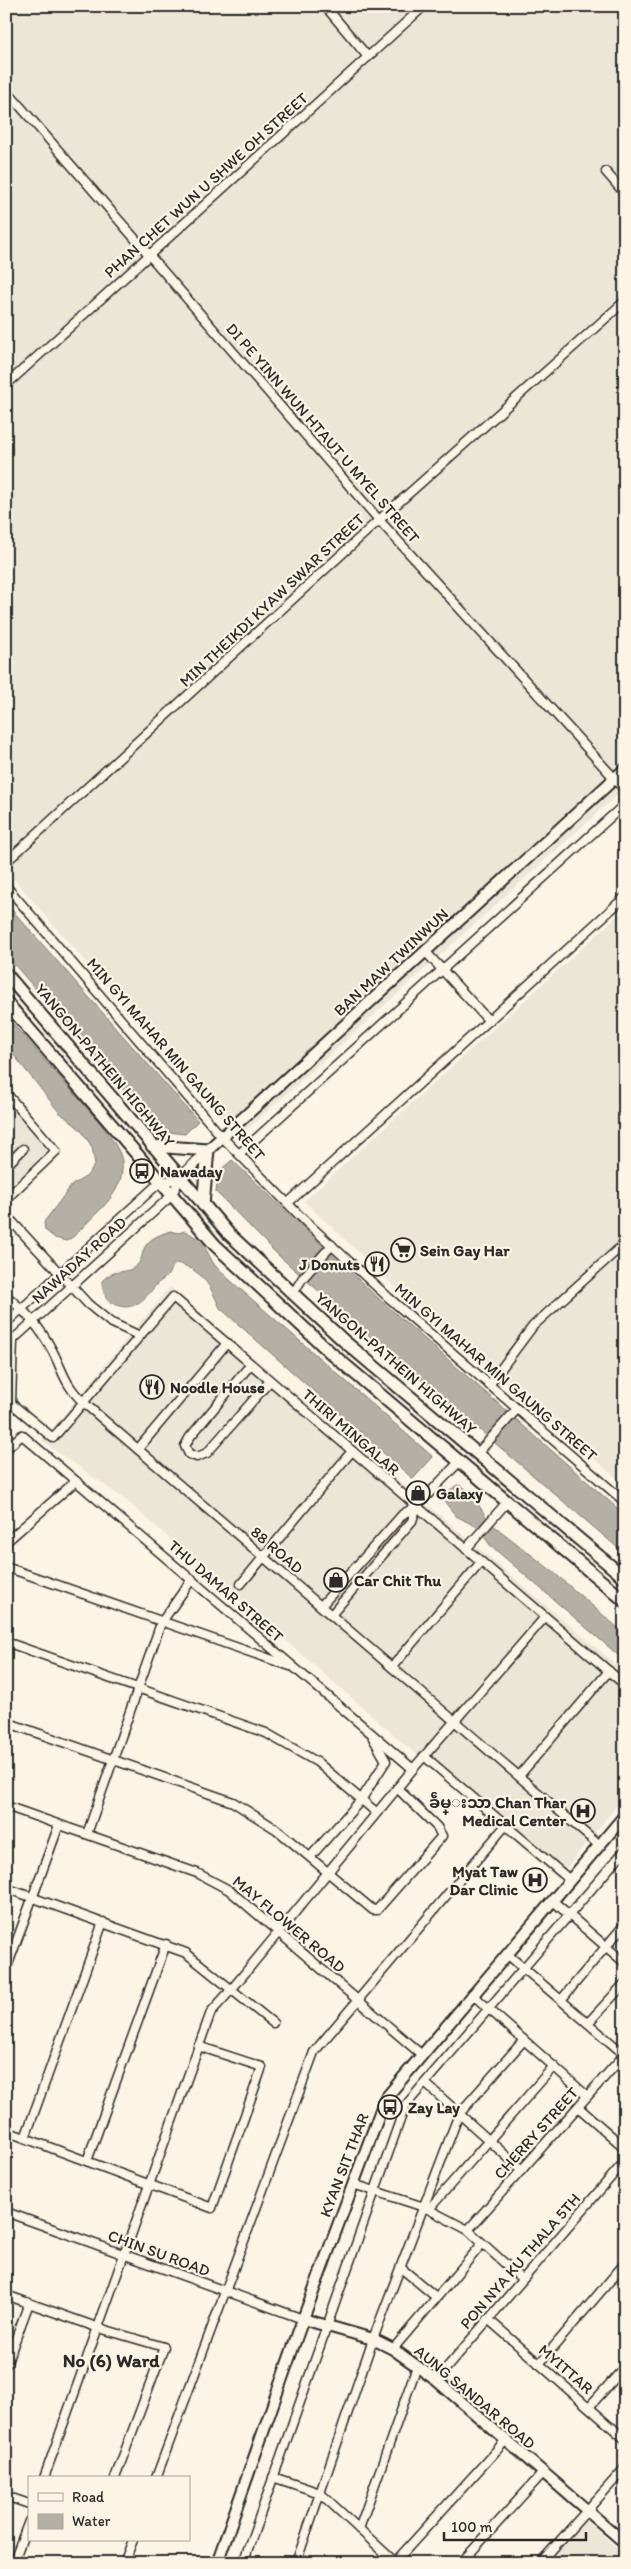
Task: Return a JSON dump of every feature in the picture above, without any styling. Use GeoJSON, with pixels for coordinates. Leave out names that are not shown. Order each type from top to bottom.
{"type":"FeatureCollection","features":[{"type":"Feature","properties":{"kind":"main road","name":"YANGON-PATHEIN HIGHWAY"},"geometry":{"type":"LineString","coordinates":[[6,974],[228,1233],[293,1294],[477,1454],[625,1578]]}},
{"type":"Feature","properties":{"kind":"main road","name":"YANGON-PATHEIN HIGHWAY"},"geometry":{"type":"LineString","coordinates":[[6,1002],[171,1196],[215,1245],[255,1284],[332,1354],[625,1601]]}},
{"type":"Feature","properties":{"kind":"main road"},"geometry":{"type":"LineString","coordinates":[[152,1146],[208,1150],[203,1205]]}},
{"type":"Feature","properties":{"kind":"street"},"geometry":{"type":"LineString","coordinates":[[324,6],[368,56]]}},
{"type":"Feature","properties":{"kind":"street","name":"PHAN CHET WUN U SHWE OH STREET"},"geometry":{"type":"LineString","coordinates":[[6,385],[424,6]]}},
{"type":"Feature","properties":{"kind":"street","name":"DI PE YINN WUN HTAUT U MYEL STREET"},"geometry":{"type":"LineString","coordinates":[[6,90],[379,520],[625,790]]}},
{"type":"Feature","properties":{"kind":"street"},"geometry":{"type":"LineString","coordinates":[[606,172],[625,194]]}},
{"type":"Feature","properties":{"kind":"street"},"geometry":{"type":"LineString","coordinates":[[622,304],[625,314]]}},
{"type":"Feature","properties":{"kind":"street","name":"MIN THEIKDI KYAW SWAR STREET"},"geometry":{"type":"LineString","coordinates":[[6,862],[379,520],[622,304]]}},
{"type":"Feature","properties":{"kind":"street","name":"BAN MAW TWINWUN"},"geometry":{"type":"LineString","coordinates":[[180,1179],[222,1137],[625,769]]}},
{"type":"Feature","properties":{"kind":"street"},"geometry":{"type":"LineString","coordinates":[[239,1154],[625,804]]}},
{"type":"Feature","properties":{"kind":"street","name":"MIN GYI MAHAR MIN GAUNG STREET"},"geometry":{"type":"LineString","coordinates":[[6,886],[222,1137],[330,1247],[489,1384],[515,1412],[625,1502]]}},
{"type":"Feature","properties":{"kind":"street"},"geometry":{"type":"LineString","coordinates":[[288,1203],[625,897]]}},
{"type":"Feature","properties":{"kind":"street"},"geometry":{"type":"LineString","coordinates":[[425,951],[489,1021]]}},
{"type":"Feature","properties":{"kind":"street"},"geometry":{"type":"LineString","coordinates":[[6,1199],[56,1151],[8,1099]]}},
{"type":"Feature","properties":{"kind":"street"},"geometry":{"type":"LineString","coordinates":[[6,1166],[23,1148]]}},
{"type":"Feature","properties":{"kind":"street"},"geometry":{"type":"LineString","coordinates":[[160,1182],[180,1179]]}},
{"type":"Feature","properties":{"kind":"street"},"geometry":{"type":"LineString","coordinates":[[171,1196],[180,1179]]}},
{"type":"Feature","properties":{"kind":"street","name":"NAWADAY ROAD"},"geometry":{"type":"LineString","coordinates":[[6,1323],[160,1182]]}},
{"type":"Feature","properties":{"kind":"street","name":"NAWADAY ROAD"},"geometry":{"type":"LineString","coordinates":[[6,1346],[171,1196]]}},
{"type":"Feature","properties":{"kind":"street"},"geometry":{"type":"LineString","coordinates":[[6,1215],[70,1286],[110,1322],[140,1336],[53,1438],[9,1401],[13,1340]]}},
{"type":"Feature","properties":{"kind":"street"},"geometry":{"type":"LineString","coordinates":[[489,1384],[532,1326],[625,1243]]}},
{"type":"Feature","properties":{"kind":"street"},"geometry":{"type":"LineString","coordinates":[[293,1294],[302,1279],[330,1247]]}},
{"type":"Feature","properties":{"kind":"street","name":"88 ROAD"},"geometry":{"type":"LineString","coordinates":[[6,1296],[23,1308],[34,1320],[52,1350],[69,1389],[84,1403],[600,1846]]}},
{"type":"Feature","properties":{"kind":"street","name":"THIRI MINGALAR"},"geometry":{"type":"LineString","coordinates":[[140,1336],[173,1297],[625,1685]]}},
{"type":"Feature","properties":{"kind":"street"},"geometry":{"type":"LineString","coordinates":[[138,1449],[227,1343]]}},
{"type":"Feature","properties":{"kind":"street"},"geometry":{"type":"LineString","coordinates":[[250,1364],[190,1437],[185,1446],[190,1454],[197,1457],[207,1453],[270,1381]]}},
{"type":"Feature","properties":{"kind":"street"},"geometry":{"type":"LineString","coordinates":[[477,1454],[515,1412]]}},
{"type":"Feature","properties":{"kind":"street","name":"THU DAMAR STREET"},"geometry":{"type":"LineString","coordinates":[[6,1449],[22,1435],[413,1769]]}},
{"type":"Feature","properties":{"kind":"street"},"geometry":{"type":"LineString","coordinates":[[241,1584],[352,1451]]}},
{"type":"Feature","properties":{"kind":"street"},"geometry":{"type":"LineString","coordinates":[[321,1606],[403,1514],[417,1506],[459,1462]]}},
{"type":"Feature","properties":{"kind":"street"},"geometry":{"type":"LineString","coordinates":[[6,1542],[76,1481]]}},
{"type":"Feature","properties":{"kind":"street"},"geometry":{"type":"LineString","coordinates":[[466,1549],[507,1502]]}},
{"type":"Feature","properties":{"kind":"street"},"geometry":{"type":"LineString","coordinates":[[331,1615],[412,1521],[417,1506]]}},
{"type":"Feature","properties":{"kind":"street"},"geometry":{"type":"LineString","coordinates":[[364,1557],[374,1565]]}},
{"type":"Feature","properties":{"kind":"street"},"geometry":{"type":"LineString","coordinates":[[392,1667],[481,1562]]}},
{"type":"Feature","properties":{"kind":"street"},"geometry":{"type":"LineString","coordinates":[[6,1567],[161,1623],[295,1668]]}},
{"type":"Feature","properties":{"kind":"street"},"geometry":{"type":"LineString","coordinates":[[87,1834],[161,1623],[192,1579]]}},
{"type":"Feature","properties":{"kind":"street"},"geometry":{"type":"LineString","coordinates":[[45,2476],[210,2012],[231,1990],[328,1870],[454,1720],[545,1617]]}},
{"type":"Feature","properties":{"kind":"street"},"geometry":{"type":"LineString","coordinates":[[6,1642],[266,1733],[317,1762],[376,1812]]}},
{"type":"Feature","properties":{"kind":"street"},"geometry":{"type":"LineString","coordinates":[[519,1776],[609,1671]]}},
{"type":"Feature","properties":{"kind":"street"},"geometry":{"type":"LineString","coordinates":[[6,1722],[233,1802],[276,1829],[328,1870],[368,1908],[377,1910],[442,1836],[437,1827],[397,1788]]}},
{"type":"Feature","properties":{"kind":"street"},"geometry":{"type":"LineString","coordinates":[[311,1856],[362,1800],[386,1760],[369,1731]]}},
{"type":"Feature","properties":{"kind":"street"},"geometry":{"type":"LineString","coordinates":[[424,1756],[570,1880]]}},
{"type":"Feature","properties":{"kind":"street","name":"MAY FLOWER ROAD"},"geometry":{"type":"LineString","coordinates":[[6,1806],[197,1873],[229,1890],[422,2055]]}},
{"type":"Feature","properties":{"kind":"street","name":"KYAN SIT THAR"},"geometry":{"type":"LineString","coordinates":[[217,2563],[303,2319],[385,2099],[625,1815]]}},
{"type":"Feature","properties":{"kind":"street"},"geometry":{"type":"LineString","coordinates":[[6,1970],[59,1825]]}},
{"type":"Feature","properties":{"kind":"street"},"geometry":{"type":"LineString","coordinates":[[157,2476],[314,2052],[506,1825]]}},
{"type":"Feature","properties":{"kind":"street"},"geometry":{"type":"LineString","coordinates":[[243,2563],[405,2106],[625,1850]]}},
{"type":"Feature","properties":{"kind":"street"},"geometry":{"type":"LineString","coordinates":[[6,1888],[166,1944],[186,1953],[273,2023]]}},
{"type":"Feature","properties":{"kind":"street"},"geometry":{"type":"LineString","coordinates":[[553,1900],[625,1963]]}},
{"type":"Feature","properties":{"kind":"street"},"geometry":{"type":"LineString","coordinates":[[25,2138],[103,1922]]}},
{"type":"Feature","properties":{"kind":"street"},"geometry":{"type":"LineString","coordinates":[[561,2000],[625,1924]]}},
{"type":"Feature","properties":{"kind":"street"},"geometry":{"type":"LineString","coordinates":[[86,2161],[166,1944]]}},
{"type":"Feature","properties":{"kind":"street"},"geometry":{"type":"LineString","coordinates":[[507,1954],[625,2054]]}},
{"type":"Feature","properties":{"kind":"street"},"geometry":{"type":"LineString","coordinates":[[588,2023],[625,1983]]}},
{"type":"Feature","properties":{"kind":"street"},"geometry":{"type":"LineString","coordinates":[[472,1994],[587,2096]]}},
{"type":"Feature","properties":{"kind":"street"},"geometry":{"type":"LineString","coordinates":[[296,2563],[373,2339],[427,2208],[459,2114],[524,2040]]}},
{"type":"Feature","properties":{"kind":"street"},"geometry":{"type":"LineString","coordinates":[[6,2132],[212,2208],[262,2067],[198,2046]]}},
{"type":"Feature","properties":{"kind":"street","name":"CHERRY STREET"},"geometry":{"type":"LineString","coordinates":[[468,2230],[625,2054]]}},
{"type":"Feature","properties":{"kind":"street"},"geometry":{"type":"LineString","coordinates":[[427,2208],[554,2066]]}},
{"type":"Feature","properties":{"kind":"street"},"geometry":{"type":"LineString","coordinates":[[425,2083],[522,2170]]}},
{"type":"Feature","properties":{"kind":"street"},"geometry":{"type":"LineString","coordinates":[[578,2107],[625,2148]]}},
{"type":"Feature","properties":{"kind":"street","name":"PON NYA KU THALA 5TH"},"geometry":{"type":"LineString","coordinates":[[436,2380],[625,2161]]}},
{"type":"Feature","properties":{"kind":"street"},"geometry":{"type":"LineString","coordinates":[[352,2184],[427,2208],[468,2230],[522,2279]]}},
{"type":"Feature","properties":{"kind":"street","name":"CHIN SU ROAD"},"geometry":{"type":"LineString","coordinates":[[6,2212],[303,2319]]}},
{"type":"Feature","properties":{"kind":"street"},"geometry":{"type":"LineString","coordinates":[[394,2349],[482,2244]]}},
{"type":"Feature","properties":{"kind":"street"},"geometry":{"type":"LineString","coordinates":[[539,2364],[625,2264]]}},
{"type":"Feature","properties":{"kind":"street"},"geometry":{"type":"LineString","coordinates":[[401,2268],[436,2297]]}},
{"type":"Feature","properties":{"kind":"street"},"geometry":{"type":"LineString","coordinates":[[6,2295],[99,2328],[164,2347],[116,2476]]}},
{"type":"Feature","properties":{"kind":"street"},"geometry":{"type":"LineString","coordinates":[[6,2365],[29,2303]]}},
{"type":"Feature","properties":{"kind":"street","name":"AUNG SANDAR ROAD"},"geometry":{"type":"LineString","coordinates":[[303,2319],[373,2339],[394,2349],[436,2380],[586,2512],[625,2543]]}},
{"type":"Feature","properties":{"kind":"street","name":"MYITTAR"},"geometry":{"type":"LineString","coordinates":[[488,2319],[625,2439]]}},
{"type":"Feature","properties":{"kind":"street"},"geometry":{"type":"LineString","coordinates":[[359,2529],[417,2366]]}},
{"type":"Feature","properties":{"kind":"street"},"geometry":{"type":"LineString","coordinates":[[589,2408],[625,2367]]}},
{"type":"Feature","properties":{"kind":"street"},"geometry":{"type":"LineString","coordinates":[[273,2477],[320,2493],[395,2562],[505,2441]]}},
{"type":"Feature","properties":{"kind":"street"},"geometry":{"type":"LineString","coordinates":[[540,2563],[625,2468]]}},
{"type":"Feature","properties":{"kind":"street"},"geometry":{"type":"LineString","coordinates":[[461,2563],[542,2474]]}},
{"type":"Feature","properties":{"kind":"street"},"geometry":{"type":"LineString","coordinates":[[6,2496],[28,2504]]}},
{"type":"Feature","properties":{"kind":"street"},"geometry":{"type":"LineString","coordinates":[[13,2563],[28,2524]]}},
{"type":"Feature","properties":{"kind":"street"},"geometry":{"type":"LineString","coordinates":[[124,2563],[132,2542]]}},
{"type":"Feature","properties":{"kind":"shaded area"},"geometry":{"type":"Polygon","coordinates":[[[6,6],[625,6],[625,804],[617,795],[238,1138],[6,870],[6,6]]]}},
{"type":"Feature","properties":{"kind":"shaded area"},"geometry":{"type":"Polygon","coordinates":[[[625,909],[625,1485],[425,1315],[304,1201],[625,909]]]}},
{"type":"Feature","properties":{"kind":"shaded area"},"geometry":{"type":"Polygon","coordinates":[[[6,1089],[64,1153],[6,1207],[6,1089]]]}},
{"type":"Feature","properties":{"kind":"shaded area"},"geometry":{"type":"Polygon","coordinates":[[[170,1287],[625,1672],[625,1795],[558,1879],[127,1501],[42,1441],[170,1287]]]}},
{"type":"Feature","properties":{"kind":"shaded area"},"geometry":{"type":"Polygon","coordinates":[[[585,2520],[625,2555],[625,2563],[547,2563],[585,2520]]]}},
{"type":"Feature","properties":{"kind":"water"},"geometry":{"type":"Polygon","coordinates":[[[6,903],[198,1121],[185,1134],[159,1131],[6,955],[6,903]]]}},
{"type":"Feature","properties":{"kind":"water"},"geometry":{"type":"Polygon","coordinates":[[[6,1016],[101,1124],[121,1156],[122,1172],[115,1191],[95,1215],[71,1239],[66,1241],[55,1238],[45,1230],[44,1222],[72,1185],[87,1176],[95,1164],[92,1147],[81,1130],[59,1112],[6,1045],[6,1016]]]}},
{"type":"Feature","properties":{"kind":"water"},"geometry":{"type":"Polygon","coordinates":[[[232,1160],[379,1299],[625,1515],[625,1554],[358,1326],[278,1255],[216,1192],[218,1172],[232,1160]]]}},
{"type":"Feature","properties":{"kind":"water"},"geometry":{"type":"Polygon","coordinates":[[[170,1231],[178,1233],[185,1231],[197,1238],[222,1273],[433,1457],[413,1479],[220,1308],[209,1286],[193,1270],[177,1263],[143,1300],[133,1306],[121,1306],[108,1300],[103,1291],[102,1281],[110,1274],[129,1270],[136,1266],[148,1242],[170,1231]]]}},
{"type":"Feature","properties":{"kind":"water"},"geometry":{"type":"Polygon","coordinates":[[[457,1485],[468,1491],[493,1525],[552,1571],[625,1634],[625,1661],[490,1545],[477,1527],[456,1516],[444,1501],[450,1490],[457,1485]]]}},
{"type":"Feature","properties":{"kind":"place","name":"Nawaday"},"geometry":{"type":"Point","coordinates":[142,1171]}},
{"type":"Feature","properties":{"kind":"place","name":"Sein Gay Har"},"geometry":{"type":"Point","coordinates":[403,1250]}},
{"type":"Feature","properties":{"kind":"place","name":"J Donuts"},"geometry":{"type":"Point","coordinates":[377,1264]}},
{"type":"Feature","properties":{"kind":"place","name":"Noodle House"},"geometry":{"type":"Point","coordinates":[152,1387]}},
{"type":"Feature","properties":{"kind":"place","name":"Galaxy"},"geometry":{"type":"Point","coordinates":[418,1493]}},
{"type":"Feature","properties":{"kind":"place","name":"Car Chit Thu"},"geometry":{"type":"Point","coordinates":[336,1580]}},
{"type":"Feature","properties":{"kind":"place","name":"ခဵမ္းသာ Chan Thar Medical Center"},"geometry":{"type":"Point","coordinates":[583,1811]}},
{"type":"Feature","properties":{"kind":"place","name":"Myat Taw Dar Clinic"},"geometry":{"type":"Point","coordinates":[535,1880]}},
{"type":"Feature","properties":{"kind":"place","name":"Zay Lay"},"geometry":{"type":"Point","coordinates":[390,2107]}},
{"type":"Feature","properties":{"kind":"district","name":"No (6) Ward"},"geometry":{"type":"Point","coordinates":[111,2360]}}]}
